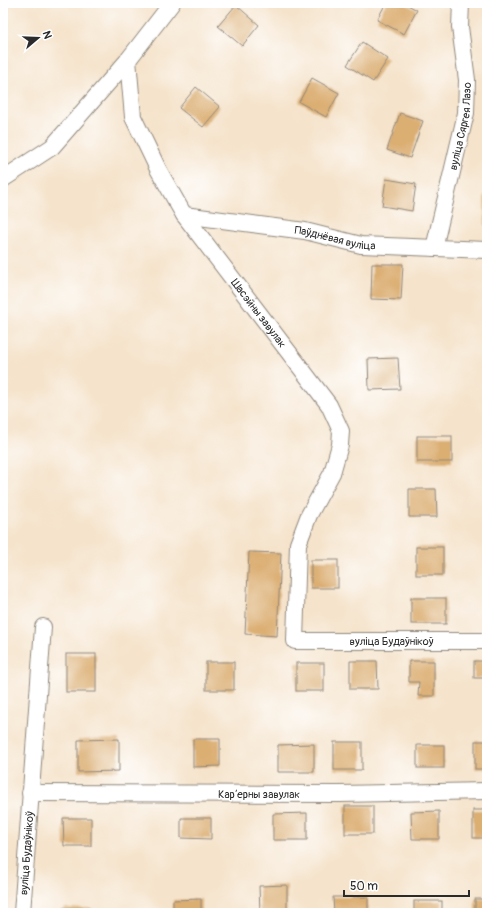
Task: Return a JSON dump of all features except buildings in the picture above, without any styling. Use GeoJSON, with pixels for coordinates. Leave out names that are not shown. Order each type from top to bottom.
{"type":"FeatureCollection","features":[{"type":"Feature","properties":{"kind":"street"},"geometry":{"type":"LineString","coordinates":[[3,179],[52,147],[128,60],[172,3]]}},
{"type":"Feature","properties":{"kind":"street","name":"вуліца Сяргея Лазо"},"geometry":{"type":"LineString","coordinates":[[434,248],[466,112],[467,80],[460,27],[461,3]]}},
{"type":"Feature","properties":{"kind":"street","name":"Шасэйны завулак"},"geometry":{"type":"LineString","coordinates":[[128,60],[133,117],[158,169],[184,215],[329,405],[341,431],[340,445],[332,473],[309,515],[298,544],[295,641]]}},
{"type":"Feature","properties":{"kind":"street","name":"Паўднёвая вуліца"},"geometry":{"type":"LineString","coordinates":[[184,215],[305,231],[361,245],[487,250]]}},
{"type":"Feature","properties":{"kind":"street","name":"вуліца Будаўнікоў"},"geometry":{"type":"LineString","coordinates":[[22,913],[43,627]]}},
{"type":"Feature","properties":{"kind":"street","name":"вуліца Будаўнікоў"},"geometry":{"type":"LineString","coordinates":[[295,641],[487,641]]}},
{"type":"Feature","properties":{"kind":"street","name":"Карʼерны завулак"},"geometry":{"type":"LineString","coordinates":[[30,793],[340,794],[487,791]]}}]}
